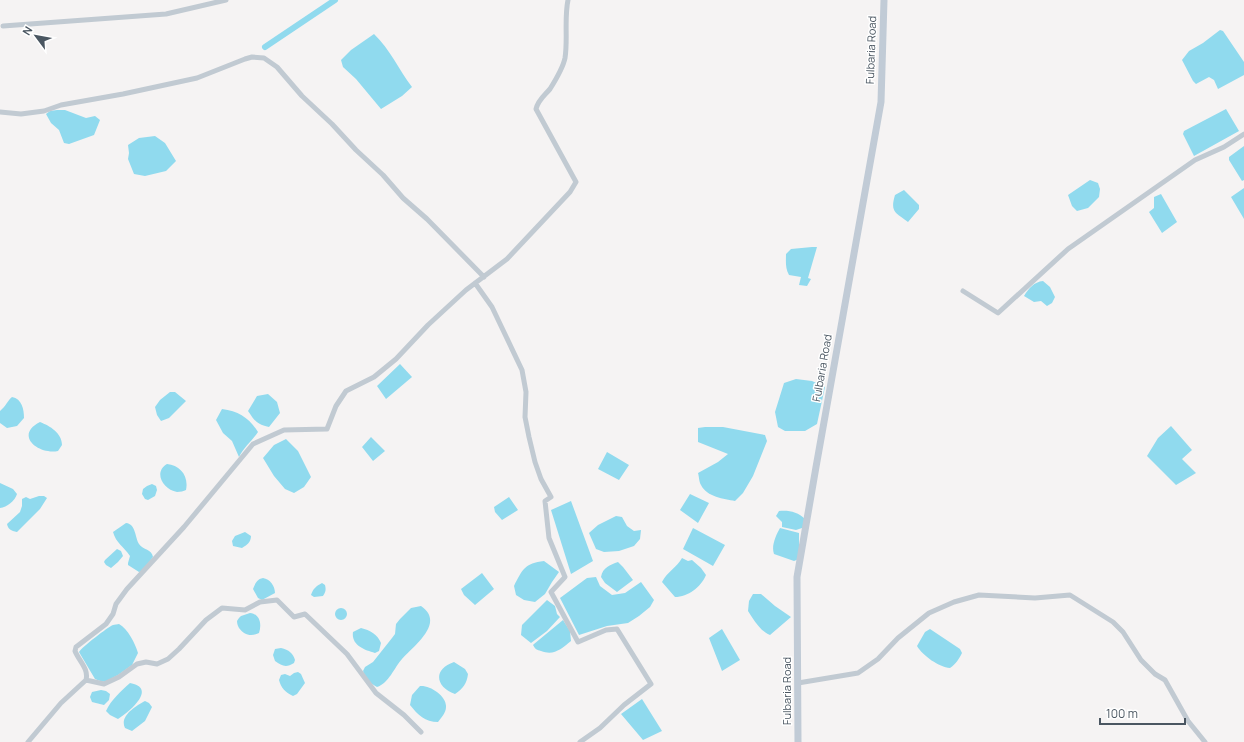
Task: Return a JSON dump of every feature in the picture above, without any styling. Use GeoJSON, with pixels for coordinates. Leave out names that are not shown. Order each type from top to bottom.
{"type":"FeatureCollection","features":[{"type":"Feature","properties":{"kind":"main road","name":"Fulbaria Road"},"geometry":{"type":"LineString","coordinates":[[798,742],[797,577],[881,102],[884,0]]}},
{"type":"Feature","properties":{"kind":"street"},"geometry":{"type":"LineString","coordinates":[[2,26],[166,14],[226,0]]}},
{"type":"Feature","properties":{"kind":"street"},"geometry":{"type":"LineString","coordinates":[[28,742],[61,703],[86,680],[87,675],[85,668],[75,651],[76,648],[102,629],[112,614],[116,604],[128,589],[184,527],[253,444],[284,430],[327,429],[336,406],[346,391],[374,377],[396,359],[443,310],[512,254],[570,192],[576,182],[536,109],[538,102],[550,88],[565,60],[566,13],[568,0]]}},
{"type":"Feature","properties":{"kind":"street"},"geometry":{"type":"LineString","coordinates":[[0,112],[21,114],[44,111],[61,105],[123,94],[197,78],[252,57],[264,58],[277,67],[302,96],[332,124],[356,150],[383,175],[403,198],[427,219],[484,277]]}},
{"type":"Feature","properties":{"kind":"street"},"geometry":{"type":"LineString","coordinates":[[963,291],[998,313],[1068,249],[1195,160],[1224,148],[1244,134]]}},
{"type":"Feature","properties":{"kind":"street"},"geometry":{"type":"LineString","coordinates":[[475,283],[492,307],[522,370],[526,392],[525,417],[528,437],[541,479],[551,497],[545,501],[549,538],[565,577],[551,592],[578,642],[606,630],[617,629],[651,684],[624,705],[600,728],[580,742]]}},
{"type":"Feature","properties":{"kind":"street"},"geometry":{"type":"LineString","coordinates":[[798,683],[858,673],[878,659],[898,638],[929,613],[954,602],[978,595],[1035,598],[1070,595],[1113,622],[1123,632],[1141,660],[1155,674],[1165,680],[1188,721],[1205,742]]}},
{"type":"Feature","properties":{"kind":"street"},"geometry":{"type":"LineString","coordinates":[[86,680],[104,684],[115,679],[137,664],[146,662],[157,664],[168,659],[206,620],[222,608],[246,610],[260,602],[277,600],[294,616],[305,614],[347,654],[376,693],[404,715],[421,732]]}},
{"type":"Feature","properties":{"kind":"water"},"geometry":{"type":"Polygon","coordinates":[[[1220,30],[1223,31],[1244,62],[1244,75],[1218,89],[1214,80],[1209,77],[1196,84],[1182,60],[1189,51],[1203,43],[1220,30]]]}},
{"type":"Feature","properties":{"kind":"water"},"geometry":{"type":"Polygon","coordinates":[[[374,34],[385,46],[412,87],[402,96],[381,109],[356,79],[343,67],[341,60],[351,50],[374,34]]]}},
{"type":"Feature","properties":{"kind":"water"},"geometry":{"type":"Polygon","coordinates":[[[1226,109],[1239,131],[1194,156],[1183,134],[1184,131],[1226,109]]]}},
{"type":"Feature","properties":{"kind":"water"},"geometry":{"type":"Polygon","coordinates":[[[65,110],[86,118],[95,116],[100,120],[94,135],[69,144],[64,143],[59,130],[51,123],[46,114],[50,111],[65,110]]]}},
{"type":"Feature","properties":{"kind":"water"},"geometry":{"type":"Polygon","coordinates":[[[155,136],[165,143],[176,161],[166,171],[145,176],[134,174],[128,159],[128,145],[139,138],[155,136]]]}},
{"type":"Feature","properties":{"kind":"water"},"geometry":{"type":"Polygon","coordinates":[[[1244,146],[1244,180],[1242,181],[1229,160],[1229,157],[1244,146]]]}},
{"type":"Feature","properties":{"kind":"water"},"geometry":{"type":"Polygon","coordinates":[[[1090,180],[1098,183],[1100,189],[1099,197],[1088,208],[1077,211],[1072,206],[1068,195],[1090,180]]]}},
{"type":"Feature","properties":{"kind":"water"},"geometry":{"type":"Polygon","coordinates":[[[1244,188],[1244,219],[1231,197],[1244,188]]]}},
{"type":"Feature","properties":{"kind":"water"},"geometry":{"type":"Polygon","coordinates":[[[904,190],[919,205],[919,209],[908,222],[897,214],[893,208],[895,195],[904,190]]]}},
{"type":"Feature","properties":{"kind":"water"},"geometry":{"type":"Polygon","coordinates":[[[1161,194],[1177,222],[1162,233],[1149,212],[1154,208],[1154,197],[1161,194]]]}},
{"type":"Feature","properties":{"kind":"water"},"geometry":{"type":"Polygon","coordinates":[[[817,247],[808,278],[811,279],[807,286],[799,285],[801,277],[789,275],[786,264],[786,254],[791,249],[817,247]]]}},
{"type":"Feature","properties":{"kind":"water"},"geometry":{"type":"Polygon","coordinates":[[[1043,281],[1050,287],[1055,297],[1052,303],[1047,306],[1041,301],[1034,302],[1024,296],[1032,286],[1043,281]]]}},
{"type":"Feature","properties":{"kind":"water"},"geometry":{"type":"Polygon","coordinates":[[[400,364],[412,377],[386,399],[377,386],[400,364]]]}},
{"type":"Feature","properties":{"kind":"water"},"geometry":{"type":"Polygon","coordinates":[[[796,379],[812,381],[825,387],[817,424],[805,431],[785,431],[778,427],[775,412],[784,383],[796,379]]]}},
{"type":"Feature","properties":{"kind":"water"},"geometry":{"type":"Polygon","coordinates":[[[170,392],[175,392],[186,401],[169,418],[161,421],[157,415],[155,407],[160,400],[170,392]]]}},
{"type":"Feature","properties":{"kind":"water"},"geometry":{"type":"Polygon","coordinates":[[[268,394],[277,402],[280,413],[269,427],[256,422],[248,411],[257,396],[268,394]]]}},
{"type":"Feature","properties":{"kind":"water"},"geometry":{"type":"Polygon","coordinates":[[[12,397],[18,400],[22,405],[24,418],[17,426],[7,428],[0,423],[0,411],[12,397]]]}},
{"type":"Feature","properties":{"kind":"water"},"geometry":{"type":"Polygon","coordinates":[[[222,409],[234,411],[243,416],[258,432],[239,457],[232,441],[223,433],[216,420],[222,409]]]}},
{"type":"Feature","properties":{"kind":"water"},"geometry":{"type":"Polygon","coordinates":[[[40,422],[51,428],[60,437],[62,445],[58,451],[43,450],[32,443],[29,438],[29,433],[32,427],[40,422]]]}},
{"type":"Feature","properties":{"kind":"water"},"geometry":{"type":"Polygon","coordinates":[[[1171,426],[1192,450],[1182,459],[1196,473],[1176,485],[1147,456],[1158,438],[1171,426]]]}},
{"type":"Feature","properties":{"kind":"water"},"geometry":{"type":"Polygon","coordinates":[[[723,427],[765,435],[767,441],[753,476],[743,493],[735,501],[711,495],[700,484],[698,473],[718,462],[728,454],[698,442],[698,428],[723,427]]]}},
{"type":"Feature","properties":{"kind":"water"},"geometry":{"type":"Polygon","coordinates":[[[371,437],[385,451],[373,461],[362,447],[371,437]]]}},
{"type":"Feature","properties":{"kind":"water"},"geometry":{"type":"Polygon","coordinates":[[[286,439],[298,451],[311,477],[304,487],[294,493],[285,489],[274,476],[263,458],[274,445],[286,439]]]}},
{"type":"Feature","properties":{"kind":"water"},"geometry":{"type":"Polygon","coordinates":[[[607,452],[629,465],[619,480],[598,469],[607,452]]]}},
{"type":"Feature","properties":{"kind":"water"},"geometry":{"type":"Polygon","coordinates":[[[167,464],[180,469],[185,476],[187,485],[186,490],[177,492],[172,491],[164,484],[160,476],[163,467],[167,464]]]}},
{"type":"Feature","properties":{"kind":"water"},"geometry":{"type":"Polygon","coordinates":[[[0,483],[13,489],[17,494],[10,503],[0,508],[0,483]]]}},
{"type":"Feature","properties":{"kind":"water"},"geometry":{"type":"Polygon","coordinates":[[[152,484],[156,486],[157,490],[155,496],[148,500],[145,499],[142,494],[143,489],[152,484]]]}},
{"type":"Feature","properties":{"kind":"water"},"geometry":{"type":"Polygon","coordinates":[[[690,494],[709,503],[698,523],[680,510],[690,494]]]}},
{"type":"Feature","properties":{"kind":"water"},"geometry":{"type":"Polygon","coordinates":[[[44,496],[47,498],[40,509],[17,532],[10,530],[7,524],[20,512],[22,499],[26,497],[30,499],[44,496]]]}},
{"type":"Feature","properties":{"kind":"water"},"geometry":{"type":"Polygon","coordinates":[[[509,497],[518,510],[502,520],[495,512],[494,507],[509,497]]]}},
{"type":"Feature","properties":{"kind":"water"},"geometry":{"type":"Polygon","coordinates":[[[571,501],[593,561],[571,574],[551,510],[571,501]]]}},
{"type":"Feature","properties":{"kind":"water"},"geometry":{"type":"Polygon","coordinates":[[[779,511],[790,511],[796,513],[805,519],[805,527],[796,530],[782,527],[782,522],[776,516],[779,511]]]}},
{"type":"Feature","properties":{"kind":"water"},"geometry":{"type":"Polygon","coordinates":[[[616,516],[622,517],[627,526],[634,531],[641,530],[640,539],[634,546],[619,551],[604,552],[596,549],[589,533],[598,525],[616,516]]]}},
{"type":"Feature","properties":{"kind":"water"},"geometry":{"type":"Polygon","coordinates":[[[126,523],[132,526],[139,544],[151,552],[153,557],[142,571],[139,572],[128,565],[130,556],[114,536],[113,532],[126,523]]]}},
{"type":"Feature","properties":{"kind":"water"},"geometry":{"type":"Polygon","coordinates":[[[693,528],[725,545],[713,566],[683,549],[693,528]]]}},
{"type":"Feature","properties":{"kind":"water"},"geometry":{"type":"Polygon","coordinates":[[[780,528],[799,533],[799,559],[794,561],[774,554],[774,544],[780,528]]]}},
{"type":"Feature","properties":{"kind":"water"},"geometry":{"type":"Polygon","coordinates":[[[245,532],[251,536],[246,546],[242,548],[233,546],[232,541],[235,536],[245,532]]]}},
{"type":"Feature","properties":{"kind":"water"},"geometry":{"type":"Polygon","coordinates":[[[117,549],[121,551],[123,556],[111,568],[104,562],[117,549]]]}},
{"type":"Feature","properties":{"kind":"water"},"geometry":{"type":"Polygon","coordinates":[[[682,558],[688,561],[692,560],[706,575],[701,584],[694,590],[680,597],[675,597],[662,582],[682,558]]]}},
{"type":"Feature","properties":{"kind":"water"},"geometry":{"type":"Polygon","coordinates":[[[544,561],[559,572],[545,594],[535,602],[524,600],[516,595],[514,586],[525,568],[532,564],[544,561]]]}},
{"type":"Feature","properties":{"kind":"water"},"geometry":{"type":"Polygon","coordinates":[[[618,562],[633,580],[617,592],[605,583],[601,577],[605,569],[618,562]]]}},
{"type":"Feature","properties":{"kind":"water"},"geometry":{"type":"Polygon","coordinates":[[[482,573],[494,589],[475,605],[464,595],[461,589],[482,573]]]}},
{"type":"Feature","properties":{"kind":"water"},"geometry":{"type":"Polygon","coordinates":[[[596,577],[600,586],[612,595],[625,593],[641,582],[654,600],[650,607],[628,623],[607,626],[579,635],[560,598],[587,578],[596,577]]]}},
{"type":"Feature","properties":{"kind":"water"},"geometry":{"type":"Polygon","coordinates":[[[263,578],[272,583],[275,593],[262,600],[258,598],[253,589],[255,584],[263,578]]]}},
{"type":"Feature","properties":{"kind":"water"},"geometry":{"type":"Polygon","coordinates":[[[322,583],[326,588],[323,596],[314,597],[311,595],[315,588],[322,583]]]}},
{"type":"Feature","properties":{"kind":"water"},"geometry":{"type":"Polygon","coordinates":[[[753,594],[761,594],[791,617],[770,635],[766,633],[748,611],[749,601],[753,594]]]}},
{"type":"Feature","properties":{"kind":"water"},"geometry":{"type":"Polygon","coordinates":[[[547,600],[555,606],[557,614],[560,617],[547,631],[531,643],[521,635],[522,625],[547,600]]]}},
{"type":"Feature","properties":{"kind":"water"},"geometry":{"type":"Polygon","coordinates":[[[421,606],[428,613],[430,620],[429,627],[425,634],[402,659],[388,679],[377,687],[365,676],[363,671],[365,667],[373,662],[395,634],[396,624],[400,619],[411,608],[421,606]]]}},
{"type":"Feature","properties":{"kind":"water"},"geometry":{"type":"Polygon","coordinates":[[[339,608],[343,608],[347,614],[343,620],[339,620],[335,616],[335,612],[339,608]]]}},
{"type":"Feature","properties":{"kind":"water"},"geometry":{"type":"Polygon","coordinates":[[[250,613],[258,617],[260,623],[259,633],[253,635],[248,635],[243,632],[237,623],[237,620],[241,616],[250,613]]]}},
{"type":"Feature","properties":{"kind":"water"},"geometry":{"type":"Polygon","coordinates":[[[563,620],[570,631],[571,641],[561,649],[550,653],[535,648],[533,645],[563,620]]]}},
{"type":"Feature","properties":{"kind":"water"},"geometry":{"type":"Polygon","coordinates":[[[119,624],[131,637],[138,653],[132,665],[105,682],[100,681],[95,679],[79,652],[106,629],[113,625],[119,624]]]}},
{"type":"Feature","properties":{"kind":"water"},"geometry":{"type":"Polygon","coordinates":[[[361,628],[376,635],[381,643],[379,651],[375,653],[371,652],[356,644],[353,637],[353,632],[361,628]]]}},
{"type":"Feature","properties":{"kind":"water"},"geometry":{"type":"Polygon","coordinates":[[[722,629],[740,660],[722,671],[709,638],[722,629]]]}},
{"type":"Feature","properties":{"kind":"water"},"geometry":{"type":"Polygon","coordinates":[[[930,629],[960,649],[962,653],[961,655],[956,663],[950,668],[941,666],[923,654],[917,646],[925,632],[930,629]]]}},
{"type":"Feature","properties":{"kind":"water"},"geometry":{"type":"Polygon","coordinates":[[[281,648],[293,655],[295,660],[294,663],[289,666],[284,666],[275,661],[273,655],[275,649],[281,648]]]}},
{"type":"Feature","properties":{"kind":"water"},"geometry":{"type":"Polygon","coordinates":[[[454,662],[465,669],[468,674],[464,686],[455,694],[443,687],[439,678],[442,669],[454,662]]]}},
{"type":"Feature","properties":{"kind":"water"},"geometry":{"type":"Polygon","coordinates":[[[298,672],[301,674],[305,683],[297,694],[293,696],[284,690],[279,680],[281,675],[285,674],[290,676],[298,672]]]}},
{"type":"Feature","properties":{"kind":"water"},"geometry":{"type":"Polygon","coordinates":[[[130,683],[138,686],[141,690],[141,695],[134,706],[118,719],[106,711],[113,699],[130,683]]]}},
{"type":"Feature","properties":{"kind":"water"},"geometry":{"type":"Polygon","coordinates":[[[420,686],[433,689],[441,695],[446,703],[446,709],[438,722],[429,721],[422,717],[410,705],[412,695],[420,686]]]}},
{"type":"Feature","properties":{"kind":"water"},"geometry":{"type":"Polygon","coordinates":[[[101,690],[110,694],[109,700],[104,705],[92,702],[90,697],[92,692],[101,690]]]}},
{"type":"Feature","properties":{"kind":"water"},"geometry":{"type":"Polygon","coordinates":[[[642,699],[662,731],[643,740],[621,714],[642,699]]]}},
{"type":"Feature","properties":{"kind":"water"},"geometry":{"type":"Polygon","coordinates":[[[145,701],[152,707],[145,721],[132,731],[125,728],[124,719],[126,716],[129,712],[145,701]]]}},
{"type":"Feature","properties":{"kind":"waterway"},"geometry":{"type":"LineString","coordinates":[[265,47],[335,0]]}}]}
